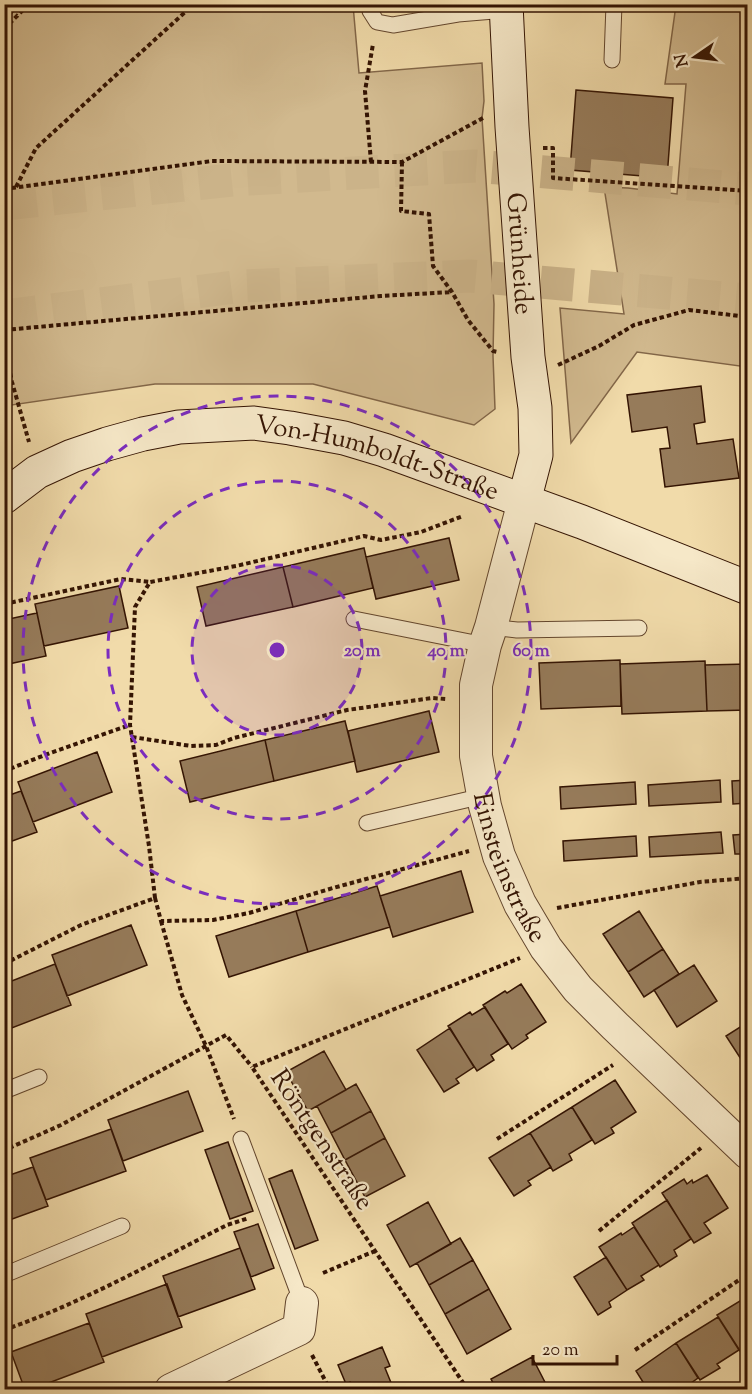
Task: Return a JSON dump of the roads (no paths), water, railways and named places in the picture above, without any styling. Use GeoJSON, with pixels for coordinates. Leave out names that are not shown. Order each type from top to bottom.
{"type":"FeatureCollection","features":[{"type":"Feature","properties":{"kind":"street","name":"Grünheide"},"geometry":{"type":"LineString","coordinates":[[506,7],[528,357],[535,408],[536,454],[524,501]]}},
{"type":"Feature","properties":{"kind":"street","name":"Von-Humboldt-Straße"},"geometry":{"type":"LineString","coordinates":[[4,497],[37,472],[72,456],[107,444],[143,434],[179,428],[254,423],[344,438],[384,450],[524,501],[747,588]]}},
{"type":"Feature","properties":{"kind":"street","name":"Einsteinstraße"},"geometry":{"type":"LineString","coordinates":[[524,501],[476,685],[476,756],[483,796],[500,856],[523,909],[546,948],[578,989],[747,1154]]}},
{"type":"Feature","properties":{"kind":"street"},"geometry":{"type":"LineString","coordinates":[[171,1389],[299,1329],[302,1303]]}},
{"type":"Feature","properties":{"kind":"lane"},"geometry":{"type":"LineString","coordinates":[[369,4],[370,11],[377,22],[393,25],[457,9],[506,7]]}},
{"type":"Feature","properties":{"kind":"lane"},"geometry":{"type":"LineString","coordinates":[[612,60],[614,4]]}},
{"type":"Feature","properties":{"kind":"lane"},"geometry":{"type":"LineString","coordinates":[[354,619],[488,636],[517,630],[639,628]]}},
{"type":"Feature","properties":{"kind":"lane"},"geometry":{"type":"LineString","coordinates":[[367,823],[483,796]]}},
{"type":"Feature","properties":{"kind":"lane"},"geometry":{"type":"LineString","coordinates":[[4,1091],[39,1077]]}},
{"type":"Feature","properties":{"kind":"lane"},"geometry":{"type":"LineString","coordinates":[[241,1139],[302,1303]]}},
{"type":"Feature","properties":{"kind":"lane"},"geometry":{"type":"LineString","coordinates":[[4,1275],[122,1226]]}},
{"type":"Feature","properties":{"kind":"tunnel"},"geometry":{"type":"LineString","coordinates":[[4,204],[232,180],[475,166],[748,189]]}},
{"type":"Feature","properties":{"kind":"tunnel"},"geometry":{"type":"LineString","coordinates":[[4,316],[243,286],[470,276],[748,300]]}}]}
